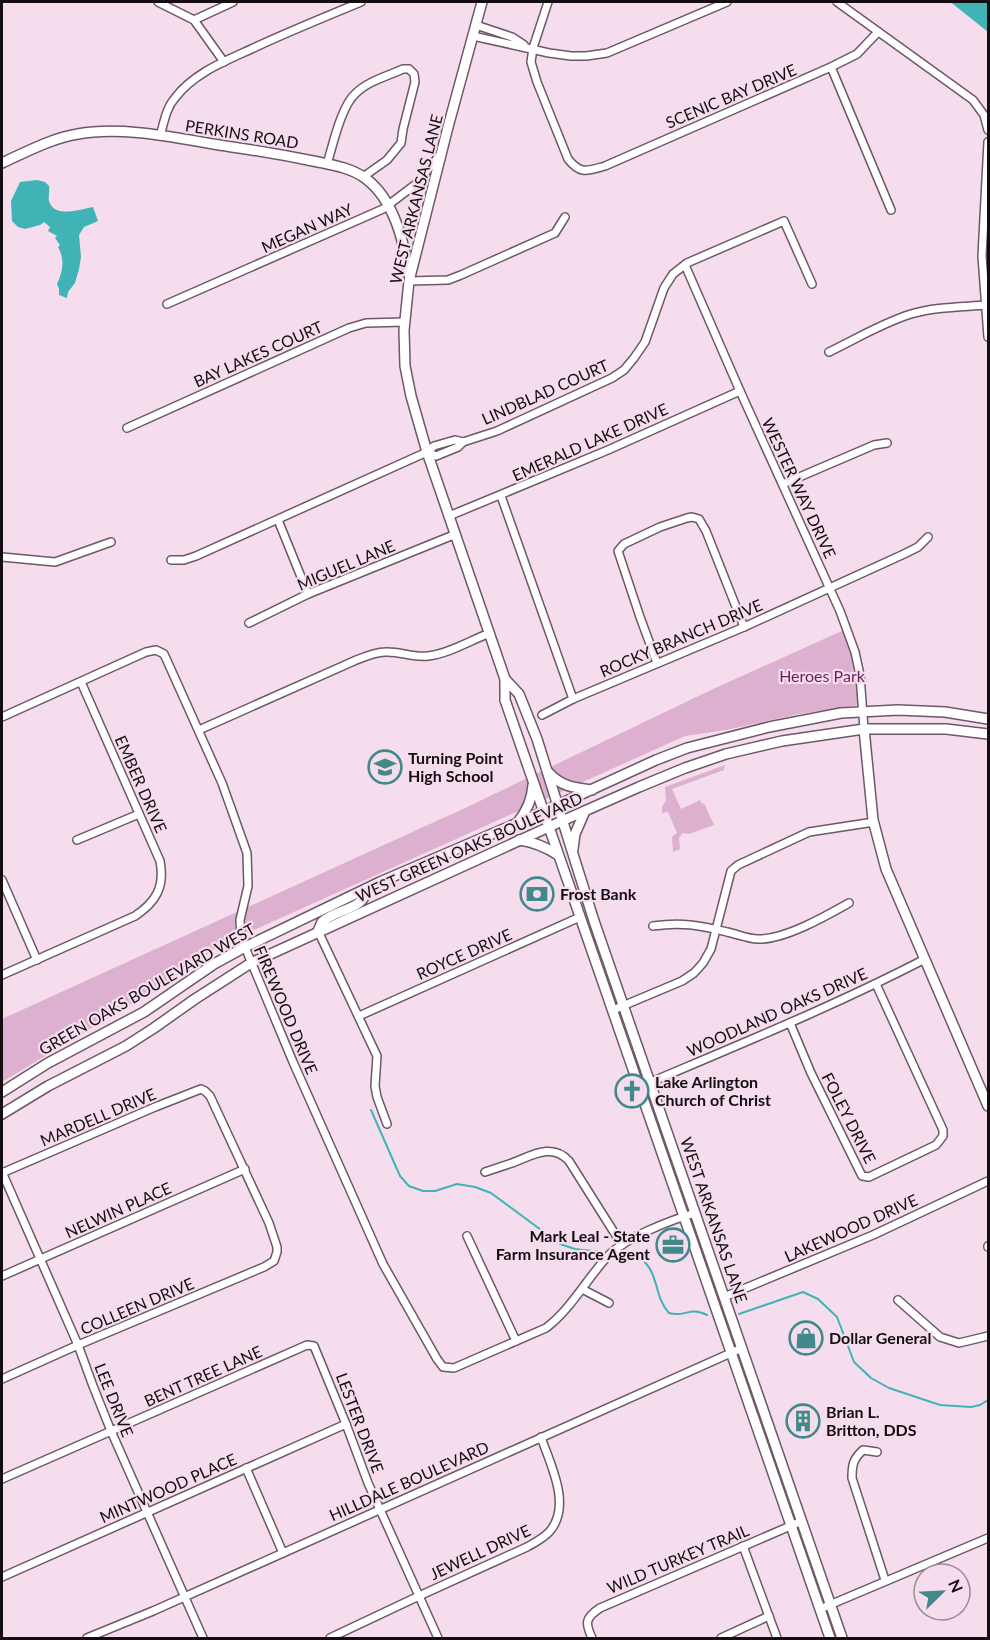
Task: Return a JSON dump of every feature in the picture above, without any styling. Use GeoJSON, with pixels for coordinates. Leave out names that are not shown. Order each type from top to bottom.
{"type":"FeatureCollection","features":[{"type":"Feature","properties":{"kind":"main road","name":"WEST ARKANSAS LANE"},"geometry":{"type":"LineString","coordinates":[[482,2],[409,280],[405,322],[405,366],[411,396],[427,452],[505,679],[505,700],[830,1638]]}},
{"type":"Feature","properties":{"kind":"main road","name":"PERKINS ROAD"},"geometry":{"type":"LineString","coordinates":[[2,163],[46,144],[77,134],[102,132],[160,136],[285,155],[344,168],[363,177],[376,188],[392,213],[405,252],[409,280]]}},
{"type":"Feature","properties":{"kind":"main road","name":"WEST ARKANSAS LANE"},"geometry":{"type":"LineString","coordinates":[[505,679],[519,694],[534,731],[584,891],[842,1638]]}},
{"type":"Feature","properties":{"kind":"main road","name":"GREEN OAKS BOULEVARD WEST"},"geometry":{"type":"LineString","coordinates":[[2,1090],[144,1012],[214,964],[244,947],[366,889],[687,748],[802,719],[841,713],[929,711],[988,718]]}},
{"type":"Feature","properties":{"kind":"main road"},"geometry":{"type":"LineString","coordinates":[[864,729],[874,822],[886,868],[988,1106]]}},
{"type":"Feature","properties":{"kind":"main road","name":"WEST GREEN OAKS BOULEVARD"},"geometry":{"type":"LineString","coordinates":[[2,1114],[48,1086],[126,1046],[251,963],[519,840],[685,768],[726,754],[782,741],[864,729],[946,729],[988,734]]}},
{"type":"Feature","properties":{"kind":"main road"},"geometry":{"type":"LineString","coordinates":[[724,737],[726,754]]}},
{"type":"Feature","properties":{"kind":"main road"},"geometry":{"type":"LineString","coordinates":[[547,770],[562,784],[592,790]]}},
{"type":"Feature","properties":{"kind":"main road"},"geometry":{"type":"LineString","coordinates":[[517,823],[530,802],[532,777]]}},
{"type":"Feature","properties":{"kind":"main road"},"geometry":{"type":"LineString","coordinates":[[572,851],[575,834],[586,811]]}},
{"type":"Feature","properties":{"kind":"main road"},"geometry":{"type":"LineString","coordinates":[[519,840],[533,842],[558,855]]}},
{"type":"Feature","properties":{"kind":"main road"},"geometry":{"type":"LineString","coordinates":[[318,931],[321,923],[365,898],[366,889]]}},
{"type":"Feature","properties":{"kind":"main road"},"geometry":{"type":"LineString","coordinates":[[596,963],[608,959]]}},
{"type":"Feature","properties":{"kind":"street"},"geometry":{"type":"LineString","coordinates":[[158,2],[194,20],[224,62]]}},
{"type":"Feature","properties":{"kind":"street"},"geometry":{"type":"LineString","coordinates":[[194,20],[233,2]]}},
{"type":"Feature","properties":{"kind":"street"},"geometry":{"type":"LineString","coordinates":[[160,136],[174,98],[189,83],[210,69],[361,2]]}},
{"type":"Feature","properties":{"kind":"street"},"geometry":{"type":"LineString","coordinates":[[529,47],[548,2]]}},
{"type":"Feature","properties":{"kind":"street"},"geometry":{"type":"LineString","coordinates":[[473,36],[549,53],[586,56],[607,53],[727,2]]}},
{"type":"Feature","properties":{"kind":"street"},"geometry":{"type":"LineString","coordinates":[[837,2],[973,100],[984,115],[988,130]]}},
{"type":"Feature","properties":{"kind":"street"},"geometry":{"type":"LineString","coordinates":[[476,26],[512,37],[529,47]]}},
{"type":"Feature","properties":{"kind":"street","name":"SCENIC BAY DRIVE"},"geometry":{"type":"LineString","coordinates":[[529,47],[534,72],[568,159],[575,168],[585,171],[605,166],[831,67],[857,54],[878,32]]}},
{"type":"Feature","properties":{"kind":"street"},"geometry":{"type":"LineString","coordinates":[[831,67],[891,210]]}},
{"type":"Feature","properties":{"kind":"street"},"geometry":{"type":"LineString","coordinates":[[327,164],[347,103],[356,92],[368,84],[403,69],[409,69],[414,74],[415,82],[401,143],[387,160],[363,177]]}},
{"type":"Feature","properties":{"kind":"street"},"geometry":{"type":"LineString","coordinates":[[988,142],[982,256],[988,337]]}},
{"type":"Feature","properties":{"kind":"street","name":"MEGAN WAY"},"geometry":{"type":"LineString","coordinates":[[167,304],[383,209],[416,184],[442,152]]}},
{"type":"Feature","properties":{"kind":"street"},"geometry":{"type":"LineString","coordinates":[[409,280],[448,280],[461,275],[555,233],[565,217]]}},
{"type":"Feature","properties":{"kind":"street","name":"LINDBLAD COURT"},"geometry":{"type":"LineString","coordinates":[[171,560],[184,560],[196,556],[427,452],[436,456],[458,447],[463,442],[497,431],[558,404],[612,378],[624,370],[645,342],[664,288],[674,274],[685,265],[784,221],[812,284]]}},
{"type":"Feature","properties":{"kind":"street","name":"WESTER WAY DRIVE"},"geometry":{"type":"LineString","coordinates":[[685,265],[830,588],[855,652],[860,675],[864,729]]}},
{"type":"Feature","properties":{"kind":"street"},"geometry":{"type":"LineString","coordinates":[[829,352],[892,321],[912,314],[986,305]]}},
{"type":"Feature","properties":{"kind":"street","name":"BAY LAKES COURT"},"geometry":{"type":"LineString","coordinates":[[127,428],[349,328],[366,323],[405,322]]}},
{"type":"Feature","properties":{"kind":"street","name":"EMERALD LAKE DRIVE"},"geometry":{"type":"LineString","coordinates":[[449,516],[501,496],[740,391]]}},
{"type":"Feature","properties":{"kind":"street"},"geometry":{"type":"LineString","coordinates":[[783,484],[874,445],[887,443]]}},
{"type":"Feature","properties":{"kind":"street"},"geometry":{"type":"LineString","coordinates":[[501,496],[573,699]]}},
{"type":"Feature","properties":{"kind":"street"},"geometry":{"type":"LineString","coordinates":[[657,663],[618,551],[624,544],[660,527],[687,518],[697,518],[703,524],[744,627]]}},
{"type":"Feature","properties":{"kind":"street"},"geometry":{"type":"LineString","coordinates":[[278,520],[308,594]]}},
{"type":"Feature","properties":{"kind":"street","name":"MIGUEL LANE"},"geometry":{"type":"LineString","coordinates":[[249,623],[308,594],[456,534]]}},
{"type":"Feature","properties":{"kind":"street","name":"ROCKY BRANCH DRIVE"},"geometry":{"type":"LineString","coordinates":[[542,715],[573,699],[744,627],[904,554],[918,547],[928,537]]}},
{"type":"Feature","properties":{"kind":"street"},"geometry":{"type":"LineString","coordinates":[[2,557],[55,562],[111,542]]}},
{"type":"Feature","properties":{"kind":"street"},"geometry":{"type":"LineString","coordinates":[[199,730],[371,654],[385,652],[417,657],[429,656],[490,633]]}},
{"type":"Feature","properties":{"kind":"street","name":"FIREWOOD DRIVE"},"geometry":{"type":"LineString","coordinates":[[81,682],[135,657],[156,650],[164,654],[222,783],[246,853],[248,886],[240,920],[244,947],[383,1264],[443,1367],[454,1368],[516,1341]]}},
{"type":"Feature","properties":{"kind":"street"},"geometry":{"type":"LineString","coordinates":[[2,717],[81,682]]}},
{"type":"Feature","properties":{"kind":"street","name":"EMBER DRIVE"},"geometry":{"type":"LineString","coordinates":[[37,960],[135,916],[146,909],[160,886],[162,873],[160,861],[81,682]]}},
{"type":"Feature","properties":{"kind":"street"},"geometry":{"type":"LineString","coordinates":[[77,840],[140,814]]}},
{"type":"Feature","properties":{"kind":"street"},"geometry":{"type":"LineString","coordinates":[[613,1010],[682,981],[703,963],[711,949],[731,871],[738,865],[809,832],[874,822]]}},
{"type":"Feature","properties":{"kind":"street"},"geometry":{"type":"LineString","coordinates":[[2,880],[37,960],[2,975]]}},
{"type":"Feature","properties":{"kind":"street"},"geometry":{"type":"LineString","coordinates":[[653,926],[683,923],[757,939],[773,938],[824,917],[849,903]]}},
{"type":"Feature","properties":{"kind":"street","name":"ROYCE DRIVE"},"geometry":{"type":"LineString","coordinates":[[358,1016],[580,917]]}},
{"type":"Feature","properties":{"kind":"street"},"geometry":{"type":"LineString","coordinates":[[318,931],[377,1056],[375,1086],[387,1124]]}},
{"type":"Feature","properties":{"kind":"street","name":"WOODLAND OAKS DRIVE"},"geometry":{"type":"LineString","coordinates":[[641,1090],[651,1082],[790,1023],[925,959]]}},
{"type":"Feature","properties":{"kind":"street","name":"FOLEY DRIVE"},"geometry":{"type":"LineString","coordinates":[[790,1023],[811,1073],[862,1176],[869,1177],[936,1145],[943,1136],[943,1130],[876,984]]}},
{"type":"Feature","properties":{"kind":"street","name":"MARDELL DRIVE"},"geometry":{"type":"LineString","coordinates":[[2,1172],[201,1089],[210,1096],[245,1169]]}},
{"type":"Feature","properties":{"kind":"street"},"geometry":{"type":"LineString","coordinates":[[485,1172],[544,1151],[556,1152],[565,1156],[622,1245]]}},
{"type":"Feature","properties":{"kind":"street","name":"COLLEEN DRIVE"},"geometry":{"type":"LineString","coordinates":[[2,1379],[274,1261],[277,1246],[245,1169]]}},
{"type":"Feature","properties":{"kind":"street","name":"NELWIN PLACE"},"geometry":{"type":"LineString","coordinates":[[2,1276],[245,1169]]}},
{"type":"Feature","properties":{"kind":"street","name":"LEE DRIVE"},"geometry":{"type":"LineString","coordinates":[[2,1172],[78,1345],[111,1431],[204,1638]]}},
{"type":"Feature","properties":{"kind":"street","name":"LAKEWOOD DRIVE"},"geometry":{"type":"LineString","coordinates":[[724,1297],[873,1235],[988,1181]]}},
{"type":"Feature","properties":{"kind":"street"},"geometry":{"type":"LineString","coordinates":[[467,1236],[516,1341],[546,1328],[559,1318],[609,1254],[652,1229],[695,1213]]}},
{"type":"Feature","properties":{"kind":"street"},"geometry":{"type":"LineString","coordinates":[[582,1289],[609,1303]]}},
{"type":"Feature","properties":{"kind":"street"},"geometry":{"type":"LineString","coordinates":[[898,1300],[940,1337],[959,1343],[988,1336]]}},
{"type":"Feature","properties":{"kind":"street","name":"BENT TREE LANE"},"geometry":{"type":"LineString","coordinates":[[2,1479],[307,1346],[316,1348]]}},
{"type":"Feature","properties":{"kind":"street","name":"LESTER DRIVE"},"geometry":{"type":"LineString","coordinates":[[316,1348],[368,1483],[438,1638]]}},
{"type":"Feature","properties":{"kind":"street","name":"HILLDALE BOULEVARD"},"geometry":{"type":"LineString","coordinates":[[87,1638],[742,1348]]}},
{"type":"Feature","properties":{"kind":"street","name":"MINTWOOD PLACE"},"geometry":{"type":"LineString","coordinates":[[2,1577],[346,1424]]}},
{"type":"Feature","properties":{"kind":"street","name":"JEWELL DRIVE"},"geometry":{"type":"LineString","coordinates":[[330,1638],[543,1538],[557,1520],[560,1499],[541,1437]]}},
{"type":"Feature","properties":{"kind":"street"},"geometry":{"type":"LineString","coordinates":[[877,1452],[863,1450],[856,1456],[852,1462],[852,1478],[885,1581]]}},
{"type":"Feature","properties":{"kind":"street"},"geometry":{"type":"LineString","coordinates":[[246,1468],[283,1553]]}},
{"type":"Feature","properties":{"kind":"street","name":"WILD TURKEY TRAIL"},"geometry":{"type":"LineString","coordinates":[[592,1638],[588,1630],[591,1613],[802,1521]]}},
{"type":"Feature","properties":{"kind":"street"},"geometry":{"type":"LineString","coordinates":[[820,1609],[988,1538]]}},
{"type":"Feature","properties":{"kind":"street"},"geometry":{"type":"LineString","coordinates":[[743,1546],[777,1638]]}},
{"type":"Feature","properties":{"kind":"street"},"geometry":{"type":"LineString","coordinates":[[721,1638],[769,1616]]}},
{"type":"Feature","properties":{"kind":"green space","name":"Heroes Park"},"geometry":{"type":"Polygon","coordinates":[[[844,630],[854,666],[858,705],[685,736],[223,944],[138,1000],[2,1082],[2,1019],[465,808],[711,690],[844,630]]]}},
{"type":"Feature","properties":{"kind":"green space"},"geometry":{"type":"Polygon","coordinates":[[[725,765],[724,770],[672,789],[681,809],[700,800],[702,804],[704,803],[714,825],[689,834],[683,833],[679,838],[680,849],[673,852],[672,837],[677,833],[668,812],[662,813],[666,800],[665,787],[725,765]]]}},
{"type":"Feature","properties":{"kind":"water"},"geometry":{"type":"Polygon","coordinates":[[[949,2],[988,2],[988,32],[953,4],[949,2]]]}},
{"type":"Feature","properties":{"kind":"water"},"geometry":{"type":"Polygon","coordinates":[[[37,180],[49,186],[49,201],[56,210],[68,212],[93,207],[98,221],[84,227],[79,235],[81,257],[79,269],[67,298],[59,295],[57,284],[61,275],[62,256],[58,247],[60,245],[55,238],[57,236],[48,231],[50,227],[44,222],[25,229],[18,227],[12,221],[11,201],[20,182],[37,180]]]}},
{"type":"Feature","properties":{"kind":"waterway"},"geometry":{"type":"LineString","coordinates":[[371,1110],[400,1176],[409,1186],[423,1191],[435,1191],[457,1184],[475,1187],[491,1193],[560,1244],[575,1249],[601,1252]]}},
{"type":"Feature","properties":{"kind":"waterway"},"geometry":{"type":"LineString","coordinates":[[634,1255],[643,1260],[648,1267],[660,1298],[669,1313],[696,1312],[707,1315]]}},
{"type":"Feature","properties":{"kind":"waterway"},"geometry":{"type":"LineString","coordinates":[[739,1314],[803,1292],[818,1299],[837,1317],[854,1362],[871,1378],[889,1388],[940,1405],[971,1407],[988,1400]]}},
{"type":"Feature","properties":{"kind":"place","name":"Turning Point High School"},"geometry":{"type":"Point","coordinates":[385,767]}},
{"type":"Feature","properties":{"kind":"place","name":"Frost Bank"},"geometry":{"type":"Point","coordinates":[537,894]}},
{"type":"Feature","properties":{"kind":"place","name":"Lake Arlington Church of Christ"},"geometry":{"type":"Point","coordinates":[632,1091]}},
{"type":"Feature","properties":{"kind":"place","name":"Mark Leal - State Farm Insurance Agent"},"geometry":{"type":"Point","coordinates":[673,1245]}},
{"type":"Feature","properties":{"kind":"place","name":"Dollar General"},"geometry":{"type":"Point","coordinates":[806,1338]}},
{"type":"Feature","properties":{"kind":"place","name":"Brian L. Britton, DDS"},"geometry":{"type":"Point","coordinates":[803,1421]}}]}
